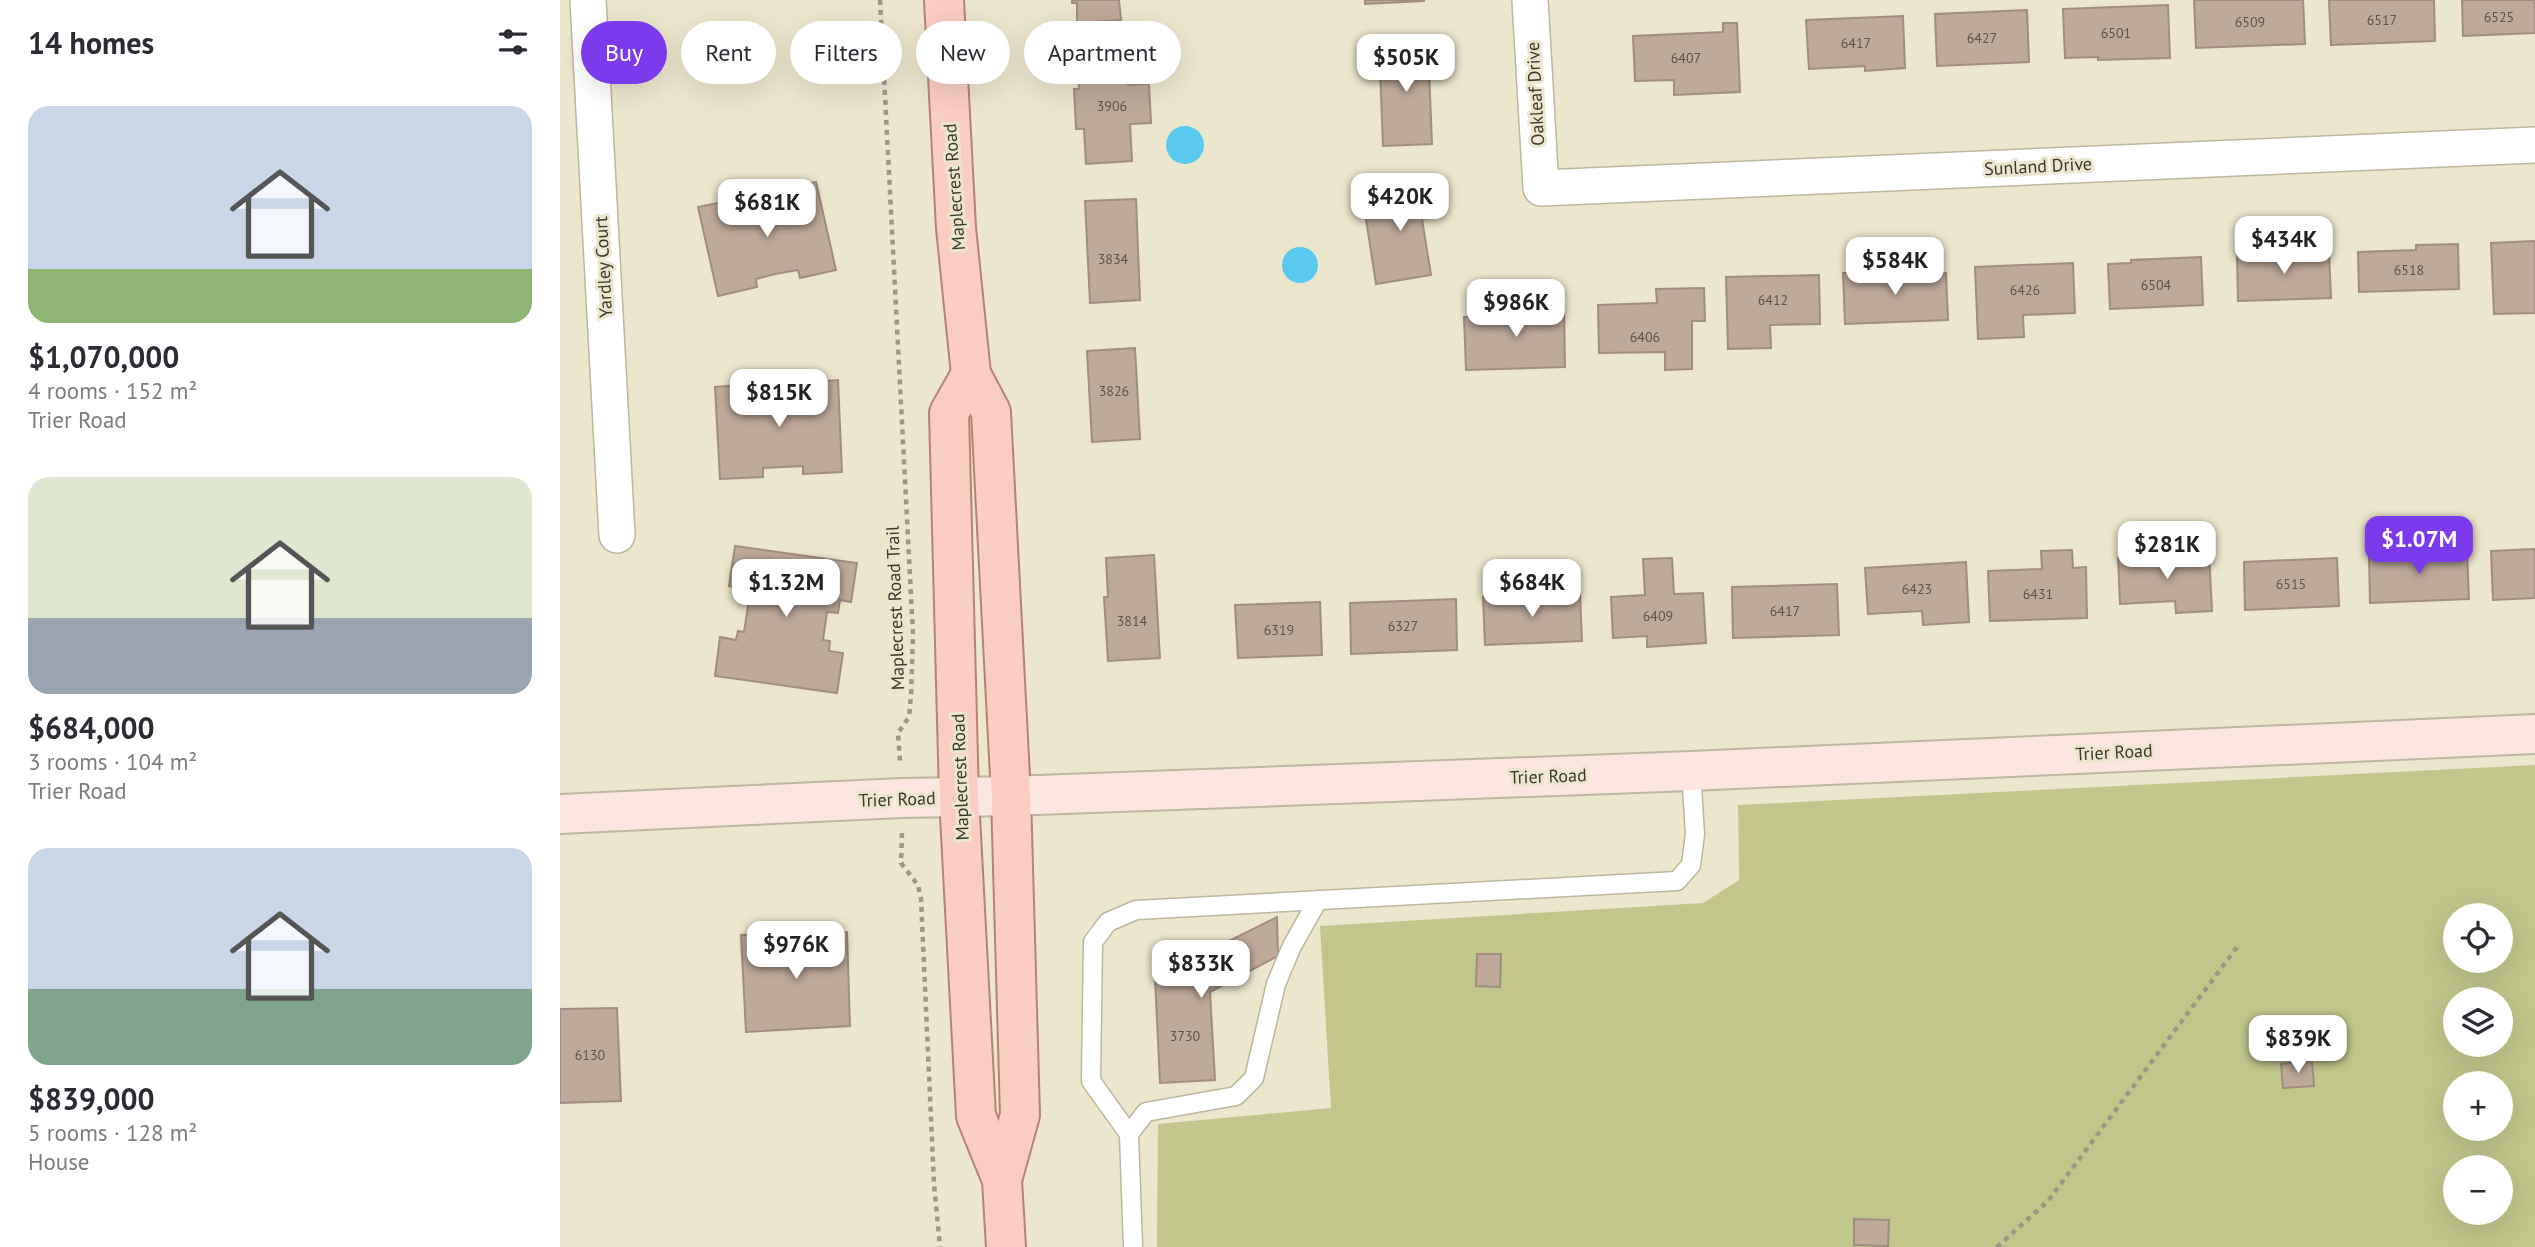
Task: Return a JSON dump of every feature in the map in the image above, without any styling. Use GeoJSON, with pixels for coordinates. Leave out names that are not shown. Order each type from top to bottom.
{"type":"FeatureCollection","features":[{"type":"Feature","properties":{"kind":"main road","name":"Maplecrest Road"},"geometry":{"type":"LineString","coordinates":[[944,0],[956,228],[971,374],[991,412],[1012,796],[1020,1115],[1002,1180]]}},
{"type":"Feature","properties":{"kind":"main road","name":"Maplecrest Road"},"geometry":{"type":"LineString","coordinates":[[971,374],[949,413],[960,797],[976,1116],[1002,1180],[1006,1247]]}},
{"type":"Feature","properties":{"kind":"street","name":"Yardley Court"},"geometry":{"type":"LineString","coordinates":[[588,0],[617,535]]}},
{"type":"Feature","properties":{"kind":"street","name":"Oakleaf Drive"},"geometry":{"type":"LineString","coordinates":[[1530,0],[1541,188]]}},
{"type":"Feature","properties":{"kind":"street","name":"Sunland Drive"},"geometry":{"type":"LineString","coordinates":[[1541,188],[2535,145]]}},
{"type":"Feature","properties":{"kind":"street","name":"Trier Road"},"geometry":{"type":"LineString","coordinates":[[560,814],[902,797],[1012,796],[1691,771],[2535,734]]}},
{"type":"Feature","properties":{"kind":"lane"},"geometry":{"type":"LineString","coordinates":[[1133,1247],[1129,1134],[1091,1081],[1093,942],[1108,922],[1136,910],[1677,881],[1691,865],[1695,834],[1691,771]]}},
{"type":"Feature","properties":{"kind":"lane"},"geometry":{"type":"LineString","coordinates":[[1129,1134],[1146,1112],[1236,1096],[1254,1078],[1276,984],[1292,946],[1318,900]]}},
{"type":"Feature","properties":{"kind":"path","name":"Maplecrest Road Trail"},"geometry":{"type":"LineString","coordinates":[[880,0],[913,634],[909,717],[898,733],[902,797],[901,863],[918,886],[921,899],[934,1184],[940,1247]]}},
{"type":"Feature","properties":{"kind":"path"},"geometry":{"type":"LineString","coordinates":[[1997,1247],[2048,1202],[2240,943]]}},
{"type":"Feature","properties":{"kind":"green space"},"geometry":{"type":"Polygon","coordinates":[[[2535,765],[2535,1247],[1157,1247],[1158,1124],[1331,1108],[1320,926],[1703,903],[1739,880],[1738,805],[2535,765]]]}},
{"type":"Feature","properties":{"kind":"water"},"geometry":{"type":"Polygon","coordinates":[[[1185,126],[1198,132],[1204,145],[1198,158],[1185,164],[1172,158],[1166,145],[1172,132],[1185,126]]]}},
{"type":"Feature","properties":{"kind":"water"},"geometry":{"type":"Polygon","coordinates":[[[1300,247],[1313,252],[1318,265],[1313,278],[1300,283],[1287,278],[1282,265],[1287,252],[1300,247]]]}},
{"type":"Feature","properties":{"kind":"building"},"geometry":{"type":"Polygon","coordinates":[[[1072,0],[1119,0],[1121,20],[1077,21],[1077,3],[1072,3],[1072,0]]]}},
{"type":"Feature","properties":{"kind":"building"},"geometry":{"type":"Polygon","coordinates":[[[1365,0],[1424,0],[1424,1],[1365,4],[1365,0]]]}},
{"type":"Feature","properties":{"kind":"building"},"geometry":{"type":"Polygon","coordinates":[[[2194,0],[2303,0],[2305,44],[2196,48],[2194,0]]]}},
{"type":"Feature","properties":{"kind":"building"},"geometry":{"type":"Polygon","coordinates":[[[2329,0],[2434,0],[2435,41],[2331,45],[2329,0]]]}},
{"type":"Feature","properties":{"kind":"building"},"geometry":{"type":"Polygon","coordinates":[[[2462,0],[2535,0],[2535,33],[2463,36],[2462,0]]]}},
{"type":"Feature","properties":{"kind":"building"},"geometry":{"type":"Polygon","coordinates":[[[2168,5],[2170,58],[2065,58],[2063,9],[2168,5]]]}},
{"type":"Feature","properties":{"kind":"building"},"geometry":{"type":"Polygon","coordinates":[[[2027,10],[2029,62],[1937,66],[1935,14],[2027,10]]]}},
{"type":"Feature","properties":{"kind":"building"},"geometry":{"type":"Polygon","coordinates":[[[1903,16],[1905,68],[1865,71],[1865,66],[1809,69],[1806,20],[1903,16]]]}},
{"type":"Feature","properties":{"kind":"building"},"geometry":{"type":"Polygon","coordinates":[[[1723,23],[1737,23],[1740,92],[1674,95],[1674,80],[1635,81],[1633,36],[1723,32],[1723,23]]]}},
{"type":"Feature","properties":{"kind":"building"},"geometry":{"type":"Polygon","coordinates":[[[1428,43],[1432,144],[1383,146],[1379,45],[1428,43]]]}},
{"type":"Feature","properties":{"kind":"building"},"geometry":{"type":"Polygon","coordinates":[[[1079,84],[1149,84],[1151,123],[1130,124],[1132,161],[1086,164],[1084,129],[1076,129],[1074,89],[1079,89],[1079,84]]]}},
{"type":"Feature","properties":{"kind":"building"},"geometry":{"type":"Polygon","coordinates":[[[1424,178],[1431,217],[1422,219],[1431,275],[1376,284],[1364,206],[1390,202],[1387,183],[1424,178]]]}},
{"type":"Feature","properties":{"kind":"building"},"geometry":{"type":"Polygon","coordinates":[[[816,182],[836,270],[800,278],[798,270],[775,274],[756,279],[757,287],[718,296],[698,207],[733,200],[735,208],[779,198],[778,190],[816,182]]]}},
{"type":"Feature","properties":{"kind":"building"},"geometry":{"type":"Polygon","coordinates":[[[1136,199],[1140,300],[1090,303],[1085,201],[1136,199]]]}},
{"type":"Feature","properties":{"kind":"building"},"geometry":{"type":"Polygon","coordinates":[[[2535,241],[2535,313],[2494,314],[2491,243],[2535,241]]]}},
{"type":"Feature","properties":{"kind":"building"},"geometry":{"type":"Polygon","coordinates":[[[2458,244],[2459,289],[2359,292],[2358,252],[2416,250],[2416,245],[2458,244]]]}},
{"type":"Feature","properties":{"kind":"building"},"geometry":{"type":"Polygon","coordinates":[[[2329,252],[2331,298],[2238,301],[2237,254],[2329,252]]]}},
{"type":"Feature","properties":{"kind":"building"},"geometry":{"type":"Polygon","coordinates":[[[2201,257],[2203,305],[2110,309],[2108,264],[2131,263],[2131,260],[2201,257]]]}},
{"type":"Feature","properties":{"kind":"building"},"geometry":{"type":"Polygon","coordinates":[[[2073,263],[2075,313],[2023,315],[2024,337],[1978,339],[1975,267],[2073,263]]]}},
{"type":"Feature","properties":{"kind":"building"},"geometry":{"type":"Polygon","coordinates":[[[1915,271],[1915,274],[1946,273],[1948,320],[1845,324],[1843,273],[1915,271]]]}},
{"type":"Feature","properties":{"kind":"building"},"geometry":{"type":"Polygon","coordinates":[[[1819,275],[1820,324],[1770,325],[1771,348],[1728,349],[1726,277],[1819,275]]]}},
{"type":"Feature","properties":{"kind":"building"},"geometry":{"type":"Polygon","coordinates":[[[1704,288],[1705,321],[1692,321],[1692,369],[1665,370],[1665,352],[1599,353],[1598,305],[1657,303],[1656,289],[1704,288]]]}},
{"type":"Feature","properties":{"kind":"building"},"geometry":{"type":"Polygon","coordinates":[[[1564,306],[1565,367],[1466,370],[1464,317],[1499,316],[1499,308],[1564,306]]]}},
{"type":"Feature","properties":{"kind":"building"},"geometry":{"type":"Polygon","coordinates":[[[1135,348],[1140,439],[1092,442],[1087,351],[1135,348]]]}},
{"type":"Feature","properties":{"kind":"building"},"geometry":{"type":"Polygon","coordinates":[[[838,380],[842,472],[803,474],[803,466],[763,468],[763,477],[720,479],[715,387],[757,384],[757,392],[797,390],[797,383],[838,380]]]}},
{"type":"Feature","properties":{"kind":"building"},"geometry":{"type":"Polygon","coordinates":[[[735,546],[857,563],[851,602],[840,600],[838,613],[827,612],[823,640],[830,641],[829,651],[843,653],[837,693],[715,676],[720,637],[736,640],[738,631],[744,632],[749,600],[742,599],[744,589],[729,586],[735,546]]]}},
{"type":"Feature","properties":{"kind":"building"},"geometry":{"type":"Polygon","coordinates":[[[2535,549],[2535,598],[2493,600],[2491,551],[2535,549]]]}},
{"type":"Feature","properties":{"kind":"building"},"geometry":{"type":"Polygon","coordinates":[[[2072,550],[2073,568],[2086,567],[2087,618],[1990,621],[1988,571],[2042,569],[2041,551],[2072,550]]]}},
{"type":"Feature","properties":{"kind":"building"},"geometry":{"type":"Polygon","coordinates":[[[2467,550],[2469,599],[2370,603],[2369,553],[2467,550]]]}},
{"type":"Feature","properties":{"kind":"building"},"geometry":{"type":"Polygon","coordinates":[[[2209,553],[2212,611],[2176,613],[2175,601],[2120,604],[2118,558],[2209,553]]]}},
{"type":"Feature","properties":{"kind":"building"},"geometry":{"type":"Polygon","coordinates":[[[1154,555],[1160,658],[1108,661],[1104,597],[1108,597],[1106,558],[1154,555]]]}},
{"type":"Feature","properties":{"kind":"building"},"geometry":{"type":"Polygon","coordinates":[[[1672,558],[1674,594],[1703,593],[1706,643],[1647,647],[1647,636],[1613,638],[1611,597],[1645,595],[1643,559],[1672,558]]]}},
{"type":"Feature","properties":{"kind":"building"},"geometry":{"type":"Polygon","coordinates":[[[2337,558],[2339,606],[2245,610],[2244,562],[2337,558]]]}},
{"type":"Feature","properties":{"kind":"building"},"geometry":{"type":"Polygon","coordinates":[[[1966,562],[1969,622],[1923,625],[1922,611],[1868,614],[1865,568],[1966,562]]]}},
{"type":"Feature","properties":{"kind":"building"},"geometry":{"type":"Polygon","coordinates":[[[1837,584],[1839,635],[1733,638],[1732,587],[1837,584]]]}},
{"type":"Feature","properties":{"kind":"building"},"geometry":{"type":"Polygon","coordinates":[[[1580,593],[1582,641],[1485,645],[1483,597],[1580,593]]]}},
{"type":"Feature","properties":{"kind":"building"},"geometry":{"type":"Polygon","coordinates":[[[1456,599],[1457,650],[1351,654],[1350,603],[1456,599]]]}},
{"type":"Feature","properties":{"kind":"building"},"geometry":{"type":"Polygon","coordinates":[[[1320,602],[1322,655],[1238,658],[1235,605],[1320,602]]]}},
{"type":"Feature","properties":{"kind":"building"},"geometry":{"type":"Polygon","coordinates":[[[1277,917],[1278,956],[1210,992],[1215,1080],[1160,1083],[1154,956],[1203,954],[1277,917]]]}},
{"type":"Feature","properties":{"kind":"building"},"geometry":{"type":"Polygon","coordinates":[[[847,932],[850,1026],[746,1032],[741,935],[847,932]]]}},
{"type":"Feature","properties":{"kind":"building"},"geometry":{"type":"Polygon","coordinates":[[[1477,954],[1501,954],[1500,987],[1476,986],[1477,954]]]}},
{"type":"Feature","properties":{"kind":"building"},"geometry":{"type":"Polygon","coordinates":[[[617,1008],[621,1101],[560,1103],[560,1009],[617,1008]]]}},
{"type":"Feature","properties":{"kind":"building"},"geometry":{"type":"Polygon","coordinates":[[[2312,1061],[2314,1086],[2283,1088],[2281,1064],[2312,1061]]]}},
{"type":"Feature","properties":{"kind":"building"},"geometry":{"type":"Polygon","coordinates":[[[1854,1219],[1889,1220],[1888,1246],[1854,1245],[1854,1219]]]}}]}
